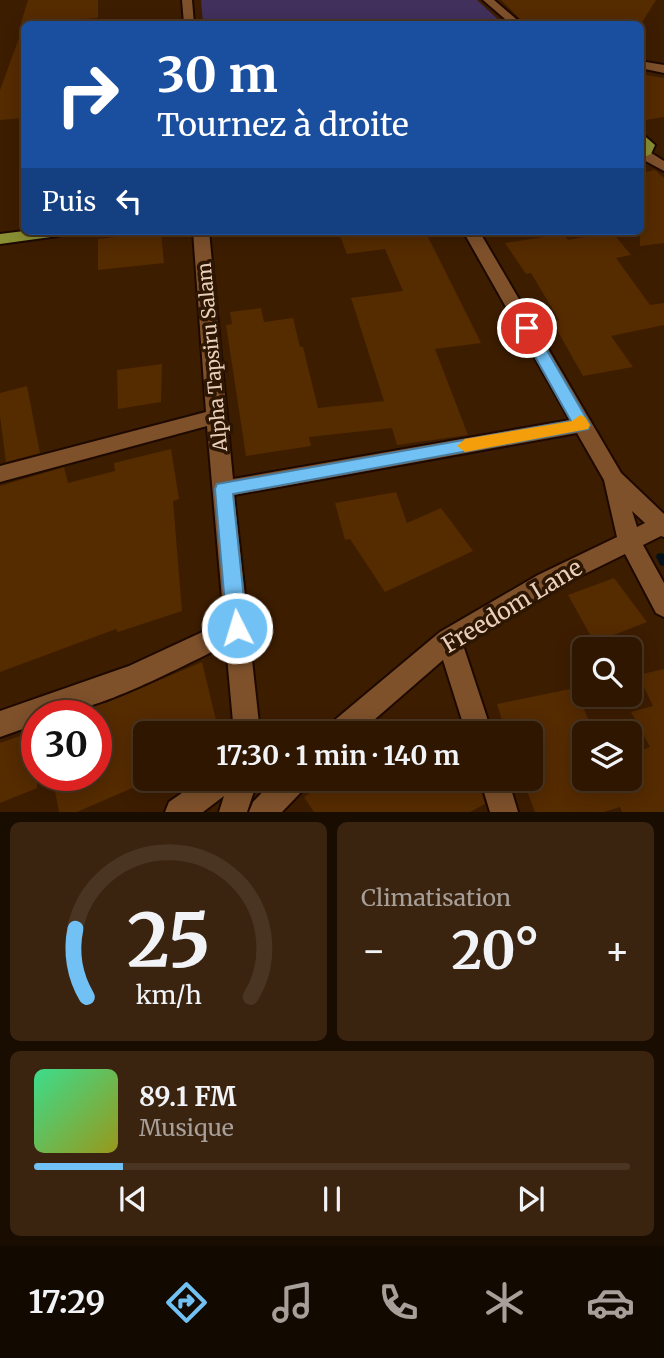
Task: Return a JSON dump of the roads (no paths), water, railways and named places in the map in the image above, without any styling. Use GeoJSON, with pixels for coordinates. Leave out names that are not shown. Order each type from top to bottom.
{"type":"FeatureCollection","features":[{"type":"Feature","properties":{"kind":"highway"},"geometry":{"type":"LineString","coordinates":[[644,137],[664,141]]}},
{"type":"Feature","properties":{"kind":"highway"},"geometry":{"type":"LineString","coordinates":[[644,154],[664,153]]}},
{"type":"Feature","properties":{"kind":"highway"},"geometry":{"type":"LineString","coordinates":[[0,239],[29,235]]}},
{"type":"Feature","properties":{"kind":"street"},"geometry":{"type":"LineString","coordinates":[[187,0],[189,21]]}},
{"type":"Feature","properties":{"kind":"street"},"geometry":{"type":"LineString","coordinates":[[488,0],[513,21]]}},
{"type":"Feature","properties":{"kind":"street"},"geometry":{"type":"LineString","coordinates":[[644,65],[664,69]]}},
{"type":"Feature","properties":{"kind":"street"},"geometry":{"type":"LineString","coordinates":[[644,155],[664,167]]}},
{"type":"Feature","properties":{"kind":"street","name":"Alpha Tapsiru Salam"},"geometry":{"type":"LineString","coordinates":[[201,235],[246,721]]}},
{"type":"Feature","properties":{"kind":"street"},"geometry":{"type":"LineString","coordinates":[[473,235],[614,479],[663,526]]}},
{"type":"Feature","properties":{"kind":"street"},"geometry":{"type":"LineString","coordinates":[[0,474],[216,416]]}},
{"type":"Feature","properties":{"kind":"street"},"geometry":{"type":"LineString","coordinates":[[223,489],[582,425]]}},
{"type":"Feature","properties":{"kind":"street"},"geometry":{"type":"LineString","coordinates":[[614,479],[629,540],[664,606]]}},
{"type":"Feature","properties":{"kind":"street","name":"Freedom Lane"},"geometry":{"type":"LineString","coordinates":[[354,721],[449,640],[546,582],[663,526]]}},
{"type":"Feature","properties":{"kind":"street"},"geometry":{"type":"LineString","coordinates":[[0,724],[134,676],[237,628]]}},
{"type":"Feature","properties":{"kind":"street"},"geometry":{"type":"LineString","coordinates":[[449,640],[475,721]]}},
{"type":"Feature","properties":{"kind":"street"},"geometry":{"type":"LineString","coordinates":[[179,812],[208,791]]}},
{"type":"Feature","properties":{"kind":"street"},"geometry":{"type":"LineString","coordinates":[[233,812],[240,791]]}},
{"type":"Feature","properties":{"kind":"street"},"geometry":{"type":"LineString","coordinates":[[263,812],[283,791]]}},
{"type":"Feature","properties":{"kind":"street"},"geometry":{"type":"LineString","coordinates":[[498,791],[505,812]]}},
{"type":"Feature","properties":{"kind":"waterway"},"geometry":{"type":"LineString","coordinates":[[661,557],[664,562]]}}]}
